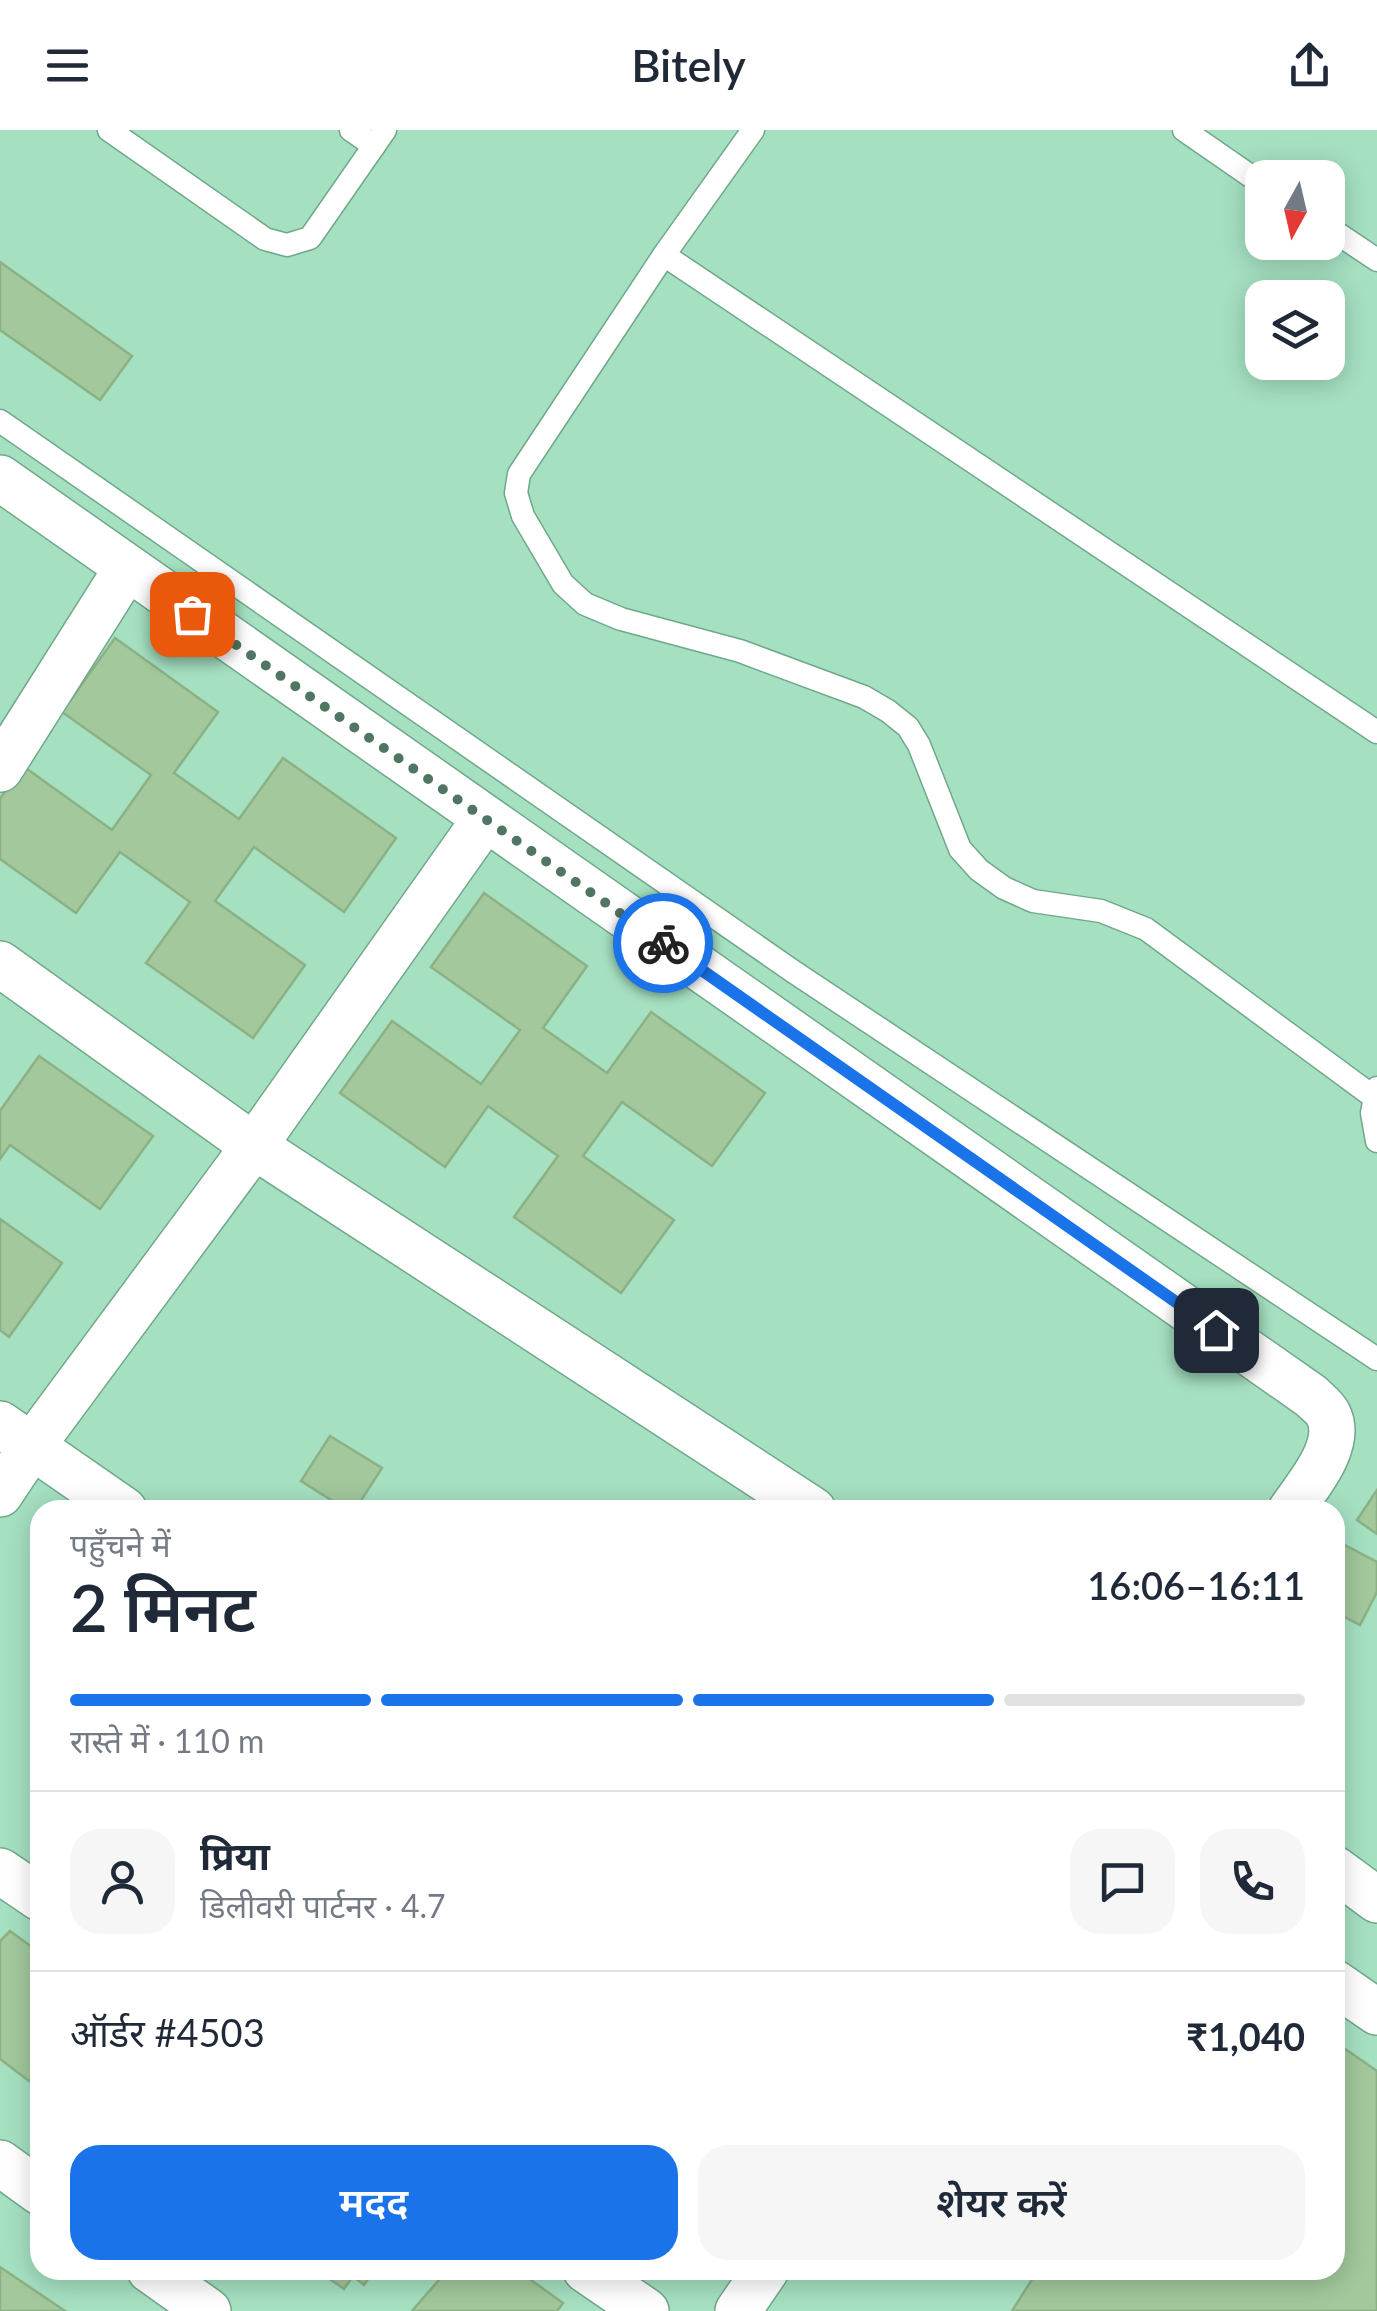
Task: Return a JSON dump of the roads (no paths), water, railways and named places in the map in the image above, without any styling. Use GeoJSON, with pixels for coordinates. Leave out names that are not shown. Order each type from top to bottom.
{"type":"FeatureCollection","features":[{"type":"Feature","properties":{"kind":"street"},"geometry":{"type":"LineString","coordinates":[[0,478],[1311,1396],[1328,1414],[1331,1440],[1298,1500]]}},
{"type":"Feature","properties":{"kind":"street"},"geometry":{"type":"LineString","coordinates":[[0,769],[127,568]]}},
{"type":"Feature","properties":{"kind":"street"},"geometry":{"type":"LineString","coordinates":[[0,1494],[16,1435],[254,1146],[485,819]]}},
{"type":"Feature","properties":{"kind":"street"},"geometry":{"type":"LineString","coordinates":[[0,964],[254,1146],[798,1500]]}},
{"type":"Feature","properties":{"kind":"street"},"geometry":{"type":"LineString","coordinates":[[16,1435],[110,1500]]}},
{"type":"Feature","properties":{"kind":"street"},"geometry":{"type":"LineString","coordinates":[[0,1871],[30,1891]]}},
{"type":"Feature","properties":{"kind":"street"},"geometry":{"type":"LineString","coordinates":[[1345,1876],[1377,1900]]}},
{"type":"Feature","properties":{"kind":"street"},"geometry":{"type":"LineString","coordinates":[[1345,1990],[1377,2012]]}},
{"type":"Feature","properties":{"kind":"street"},"geometry":{"type":"LineString","coordinates":[[0,2164],[30,2185]]}},
{"type":"Feature","properties":{"kind":"street"},"geometry":{"type":"LineString","coordinates":[[164,2280],[208,2311]]}},
{"type":"Feature","properties":{"kind":"street"},"geometry":{"type":"LineString","coordinates":[[601,2280],[646,2311]]}},
{"type":"Feature","properties":{"kind":"street"},"geometry":{"type":"LineString","coordinates":[[738,2311],[759,2280]]}},
{"type":"Feature","properties":{"kind":"lane"},"geometry":{"type":"LineString","coordinates":[[109,130],[264,239],[286,245],[310,238],[380,138],[351,130]]}},
{"type":"Feature","properties":{"kind":"lane"},"geometry":{"type":"LineString","coordinates":[[752,130],[519,474],[516,493],[523,516],[564,584],[585,604],[621,619],[740,651],[864,697],[888,711],[908,727],[919,745],[960,849],[979,870],[1032,901],[1101,911],[1146,929],[1376,1093],[1372,1113],[1377,1141]]}},
{"type":"Feature","properties":{"kind":"lane"},"geometry":{"type":"LineString","coordinates":[[1184,130],[1245,172]]}},
{"type":"Feature","properties":{"kind":"lane"},"geometry":{"type":"LineString","coordinates":[[1345,238],[1377,260]]}},
{"type":"Feature","properties":{"kind":"lane"},"geometry":{"type":"LineString","coordinates":[[664,256],[1377,732]]}},
{"type":"Feature","properties":{"kind":"lane"},"geometry":{"type":"LineString","coordinates":[[0,421],[794,972],[1375,1352]]}}]}
